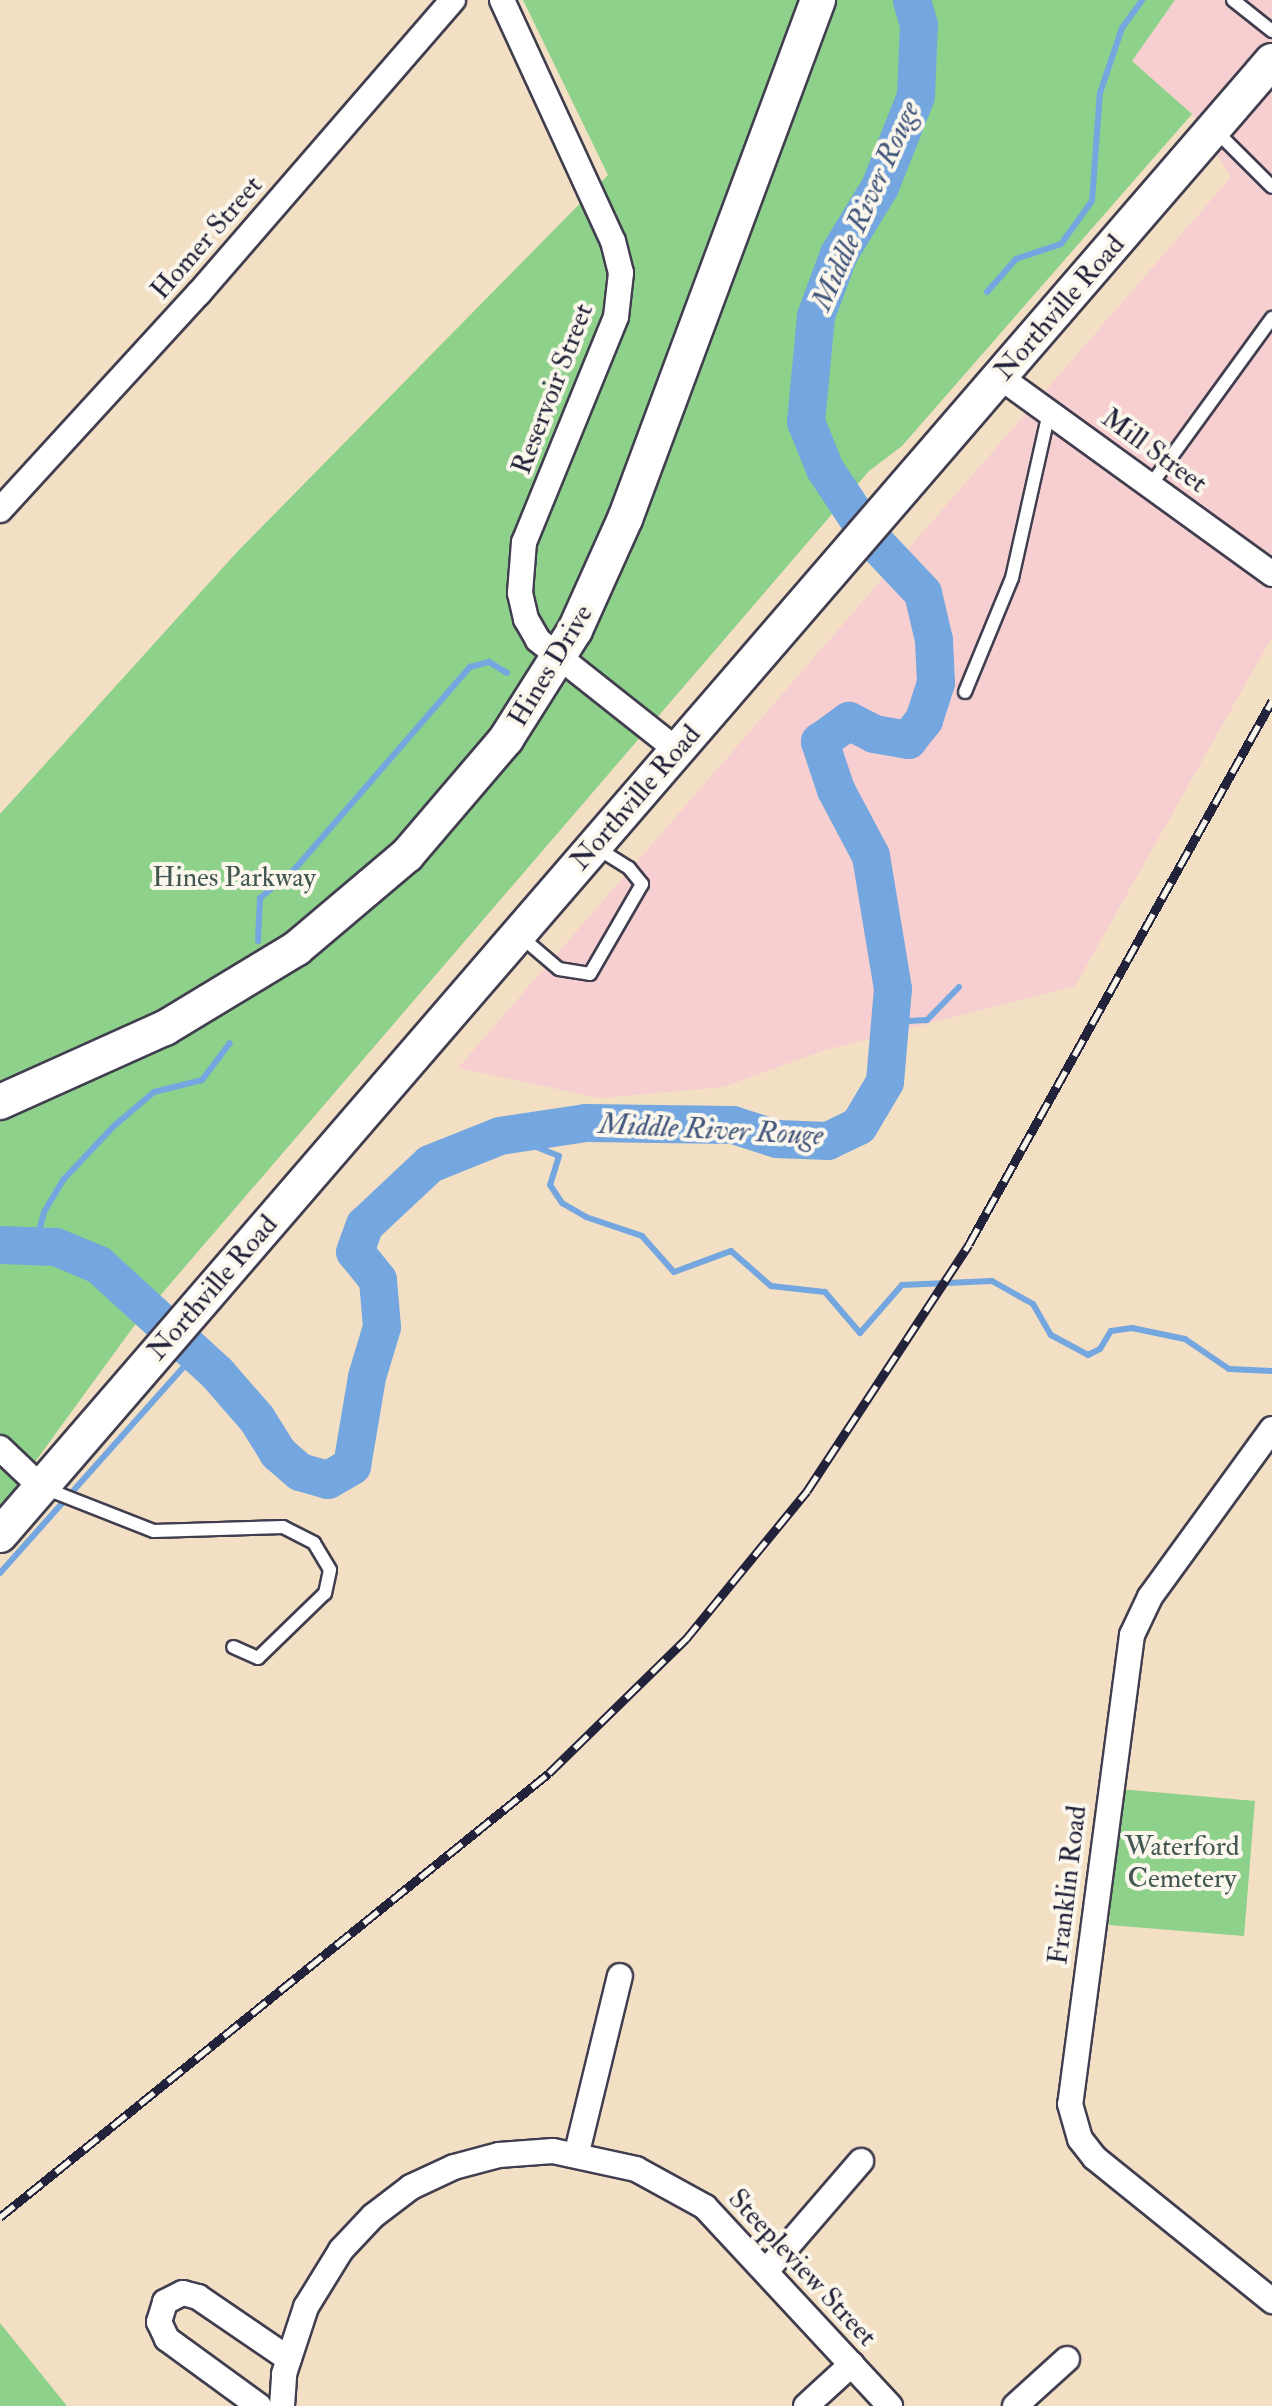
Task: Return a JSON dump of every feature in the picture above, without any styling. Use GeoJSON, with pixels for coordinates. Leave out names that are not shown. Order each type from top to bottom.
{"type":"FeatureCollection","features":[{"type":"Feature","properties":{"kind":"street","name":"Homer Street"},"geometry":{"type":"LineString","coordinates":[[0,510],[199,293],[453,0]]}},
{"type":"Feature","properties":{"kind":"street","name":"Reservoir Street"},"geometry":{"type":"LineString","coordinates":[[502,0],[613,241],[621,273],[616,317],[520,562],[526,619],[538,640],[677,750]]}},
{"type":"Feature","properties":{"kind":"street","name":"Hines Drive"},"geometry":{"type":"LineString","coordinates":[[0,1102],[165,1028],[233,991],[334,920],[407,855],[458,800],[506,739],[561,656],[625,519],[818,0]]}},
{"type":"Feature","properties":{"kind":"street","name":"Northville Road"},"geometry":{"type":"LineString","coordinates":[[0,1535],[1272,61]]}},
{"type":"Feature","properties":{"kind":"street","name":"Mill Street"},"geometry":{"type":"LineString","coordinates":[[1000,377],[1272,574]]}},
{"type":"Feature","properties":{"kind":"street","name":"Franklin Road"},"geometry":{"type":"LineString","coordinates":[[1272,1429],[1150,1597],[1132,1635],[1070,2104],[1080,2139],[1095,2158],[1272,2301]]}},
{"type":"Feature","properties":{"kind":"street"},"geometry":{"type":"LineString","coordinates":[[0,1448],[41,1487]]}},
{"type":"Feature","properties":{"kind":"street"},"geometry":{"type":"LineString","coordinates":[[577,2152],[620,1976]]}},
{"type":"Feature","properties":{"kind":"street","name":"Steepleview Street"},"geometry":{"type":"LineString","coordinates":[[282,2406],[289,2359],[306,2307],[327,2269],[356,2232],[392,2201],[432,2176],[476,2160],[522,2152],[577,2152],[636,2169],[685,2194],[723,2223],[890,2406]]}},
{"type":"Feature","properties":{"kind":"street"},"geometry":{"type":"LineString","coordinates":[[767,2270],[861,2161]]}},
{"type":"Feature","properties":{"kind":"street"},"geometry":{"type":"LineString","coordinates":[[259,2406],[167,2339],[159,2322],[165,2302],[183,2293],[198,2297],[289,2359]]}},
{"type":"Feature","properties":{"kind":"street"},"geometry":{"type":"LineString","coordinates":[[1015,2406],[1067,2359]]}},
{"type":"Feature","properties":{"kind":"street"},"geometry":{"type":"LineString","coordinates":[[806,2406],[852,2364]]}},
{"type":"Feature","properties":{"kind":"lane"},"geometry":{"type":"LineString","coordinates":[[1233,0],[1272,31]]}},
{"type":"Feature","properties":{"kind":"lane"},"geometry":{"type":"LineString","coordinates":[[1213,129],[1272,187]]}},
{"type":"Feature","properties":{"kind":"lane"},"geometry":{"type":"LineString","coordinates":[[1150,486],[1272,318]]}},
{"type":"Feature","properties":{"kind":"lane"},"geometry":{"type":"LineString","coordinates":[[965,692],[1012,578],[1049,413]]}},
{"type":"Feature","properties":{"kind":"lane"},"geometry":{"type":"LineString","coordinates":[[518,934],[559,969],[590,974],[642,884],[629,868],[594,846]]}},
{"type":"Feature","properties":{"kind":"lane"},"geometry":{"type":"LineString","coordinates":[[41,1487],[154,1531],[283,1527],[314,1543],[330,1570],[325,1593],[258,1658],[233,1647]]}},
{"type":"Feature","properties":{"kind":"shaded area"},"geometry":{"type":"Polygon","coordinates":[[[1175,0],[1272,0],[1272,637],[1075,986],[825,1050],[723,1087],[600,1098],[458,1068],[1231,177],[1192,114],[1132,61],[1175,0]]]}},
{"type":"Feature","properties":{"kind":"green space","name":"Hines Parkway"},"geometry":{"type":"Polygon","coordinates":[[[523,0],[1175,0],[1132,61],[1192,114],[902,446],[869,471],[134,1326],[0,1510],[0,814],[237,552],[608,175],[523,0]]]}},
{"type":"Feature","properties":{"kind":"green space","name":"Waterford Cemetery"},"geometry":{"type":"Polygon","coordinates":[[[1120,1789],[1255,1801],[1244,1936],[1109,1925],[1120,1789]]]}},
{"type":"Feature","properties":{"kind":"green space"},"geometry":{"type":"Polygon","coordinates":[[[0,2323],[67,2406],[0,2406],[0,2323]]]}},
{"type":"Feature","properties":{"kind":"waterway","name":"Middle River Rouge"},"geometry":{"type":"LineString","coordinates":[[0,1245],[56,1247],[99,1265],[217,1373],[257,1419],[278,1453],[300,1472],[328,1480],[352,1466],[367,1377],[382,1327],[378,1280],[355,1252],[365,1225],[430,1164],[500,1136],[586,1123],[733,1125],[777,1139],[828,1141],[859,1126],[885,1082],[893,989],[871,856],[836,790],[820,742],[849,721],[874,734],[908,740],[924,720],[936,683],[934,640],[923,593],[870,537],[825,469],[806,422],[816,316],[839,254],[880,187],[916,96],[919,25],[912,0]]}},
{"type":"Feature","properties":{"kind":"waterway"},"geometry":{"type":"LineString","coordinates":[[987,292],[1016,259],[1061,244],[1092,201],[1100,93],[1122,28],[1142,0]]}},
{"type":"Feature","properties":{"kind":"waterway"},"geometry":{"type":"LineString","coordinates":[[258,941],[260,898],[294,870],[470,667],[489,662],[507,673]]}},
{"type":"Feature","properties":{"kind":"waterway"},"geometry":{"type":"LineString","coordinates":[[890,1022],[927,1020],[959,987]]}},
{"type":"Feature","properties":{"kind":"waterway"},"geometry":{"type":"LineString","coordinates":[[35,1246],[44,1212],[64,1179],[114,1126],[154,1092],[202,1080],[230,1043]]}},
{"type":"Feature","properties":{"kind":"waterway"},"geometry":{"type":"LineString","coordinates":[[507,1135],[559,1156],[550,1185],[562,1203],[586,1217],[642,1236],[674,1272],[731,1251],[771,1286],[825,1292],[860,1333],[902,1285],[992,1281],[1033,1304],[1051,1335],[1088,1355],[1100,1349],[1111,1331],[1132,1328],[1185,1339],[1229,1369],[1272,1371]]}},
{"type":"Feature","properties":{"kind":"waterway"},"geometry":{"type":"LineString","coordinates":[[0,1573],[196,1353]]}},
{"type":"Feature","properties":{"kind":"railway"},"geometry":{"type":"LineString","coordinates":[[0,2217],[549,1773],[686,1639],[807,1491],[969,1244],[1272,701]]}}]}
